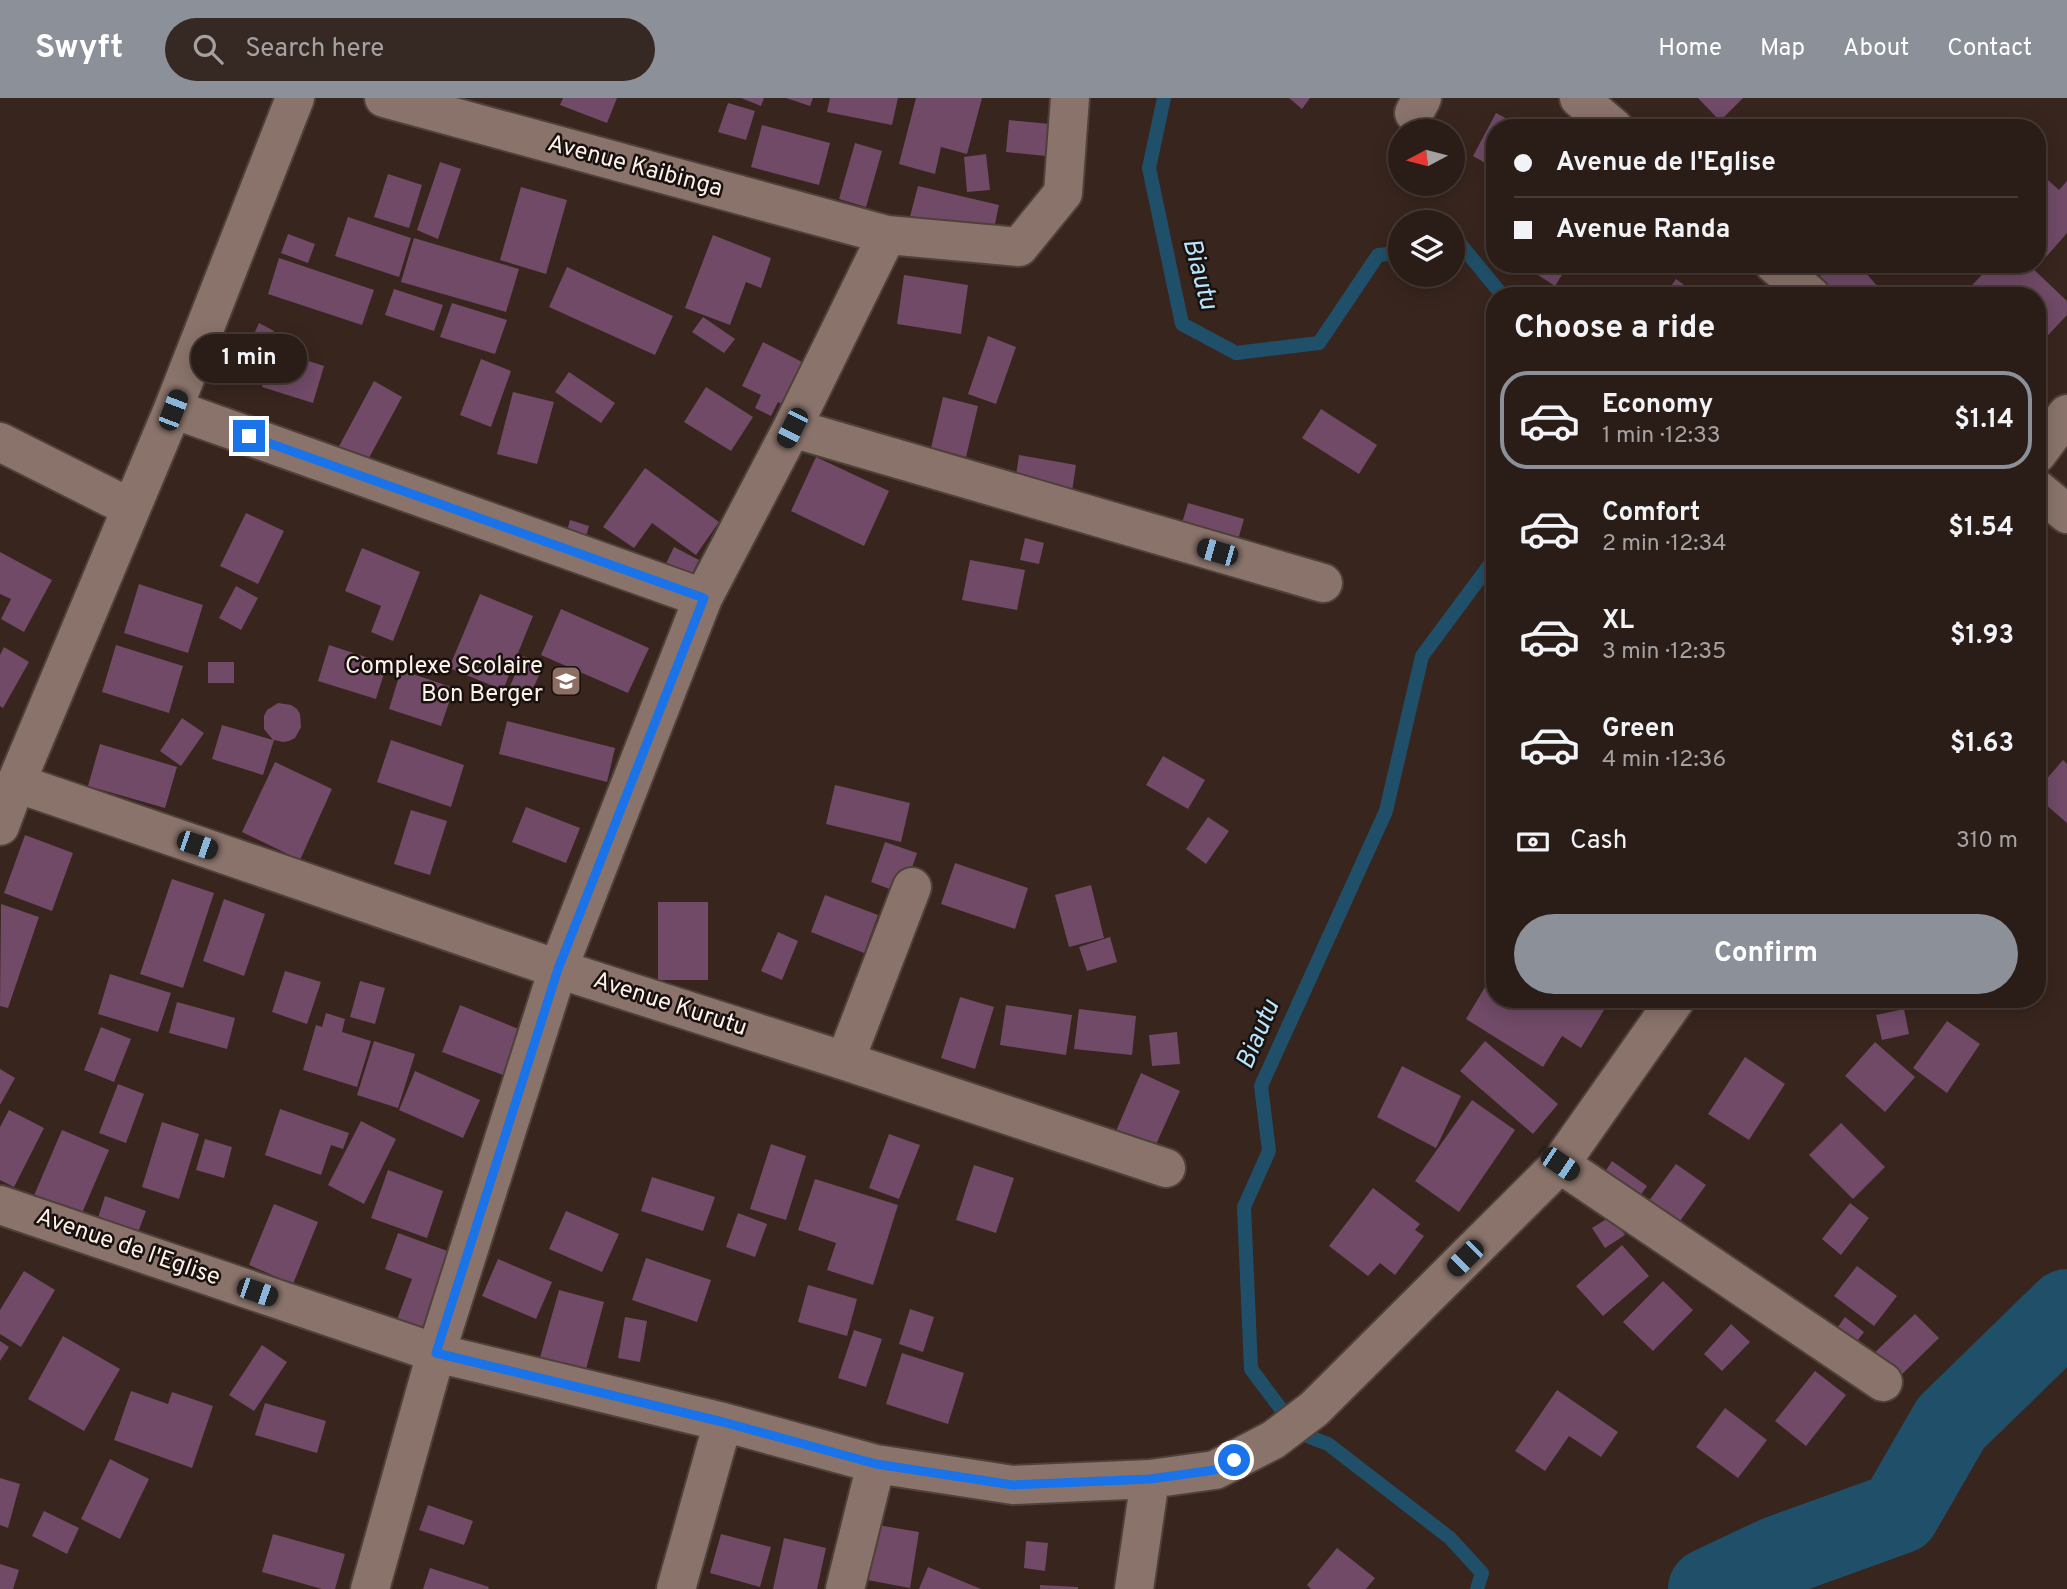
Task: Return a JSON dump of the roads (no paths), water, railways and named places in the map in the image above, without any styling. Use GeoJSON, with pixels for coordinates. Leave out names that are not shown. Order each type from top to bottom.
{"type":"FeatureCollection","features":[{"type":"Feature","properties":{"kind":"street"},"geometry":{"type":"LineString","coordinates":[[0,826],[173,410],[295,98]]}},
{"type":"Feature","properties":{"kind":"street","name":"Avenue Kaibinga"},"geometry":{"type":"LineString","coordinates":[[384,98],[887,235],[1020,247],[1063,193],[1070,98]]}},
{"type":"Feature","properties":{"kind":"street"},"geometry":{"type":"LineString","coordinates":[[1579,98],[1604,119]]}},
{"type":"Feature","properties":{"kind":"street"},"geometry":{"type":"LineString","coordinates":[[370,1589],[436,1353],[558,969],[704,598],[887,235]]}},
{"type":"Feature","properties":{"kind":"street"},"geometry":{"type":"LineString","coordinates":[[1784,273],[1801,287]]}},
{"type":"Feature","properties":{"kind":"street"},"geometry":{"type":"LineString","coordinates":[[173,410],[704,598]]}},
{"type":"Feature","properties":{"kind":"street"},"geometry":{"type":"LineString","coordinates":[[2046,442],[2067,414]]}},
{"type":"Feature","properties":{"kind":"street"},"geometry":{"type":"LineString","coordinates":[[792,428],[1323,583]]}},
{"type":"Feature","properties":{"kind":"street"},"geometry":{"type":"LineString","coordinates":[[0,442],[131,508]]}},
{"type":"Feature","properties":{"kind":"street"},"geometry":{"type":"LineString","coordinates":[[2046,496],[2067,514]]}},
{"type":"Feature","properties":{"kind":"street","name":"Avenue Kurutu"},"geometry":{"type":"LineString","coordinates":[[16,783],[558,969],[1166,1168]]}},
{"type":"Feature","properties":{"kind":"street"},"geometry":{"type":"LineString","coordinates":[[845,1061],[912,887]]}},
{"type":"Feature","properties":{"kind":"street","name":"Avenue de l'Eglise"},"geometry":{"type":"LineString","coordinates":[[0,1205],[436,1353],[723,1422],[876,1464],[1013,1485],[1150,1479],[1215,1470],[1273,1440],[1314,1409],[1560,1164],[1670,1008]]}},
{"type":"Feature","properties":{"kind":"street"},"geometry":{"type":"LineString","coordinates":[[1560,1164],[1883,1382]]}},
{"type":"Feature","properties":{"kind":"street"},"geometry":{"type":"LineString","coordinates":[[676,1589],[723,1422]]}},
{"type":"Feature","properties":{"kind":"street"},"geometry":{"type":"LineString","coordinates":[[845,1589],[876,1464]]}},
{"type":"Feature","properties":{"kind":"street"},"geometry":{"type":"LineString","coordinates":[[1134,1589],[1150,1479]]}},
{"type":"Feature","properties":{"kind":"waterway","name":"Biautu"},"geometry":{"type":"LineString","coordinates":[[1164,98],[1149,168],[1182,324],[1236,353],[1319,343],[1378,255],[1388,254]]}},
{"type":"Feature","properties":{"kind":"waterway","name":"Biautu"},"geometry":{"type":"LineString","coordinates":[[1465,250],[1496,287]]}},
{"type":"Feature","properties":{"kind":"waterway","name":"Biautu"},"geometry":{"type":"LineString","coordinates":[[1477,1589],[1482,1573],[1450,1538],[1328,1444],[1299,1433],[1251,1369],[1244,1207],[1269,1151],[1261,1086],[1386,811],[1422,656],[1486,570]]}},
{"type":"Feature","properties":{"kind":"waterway"},"geometry":{"type":"LineString","coordinates":[[1709,1589],[1777,1557],[1899,1513],[1951,1423],[2067,1310]]}},
{"type":"Feature","properties":{"kind":"place","name":"Complexe Scolaire Bon Berger"},"geometry":{"type":"Point","coordinates":[566,681]}}]}
